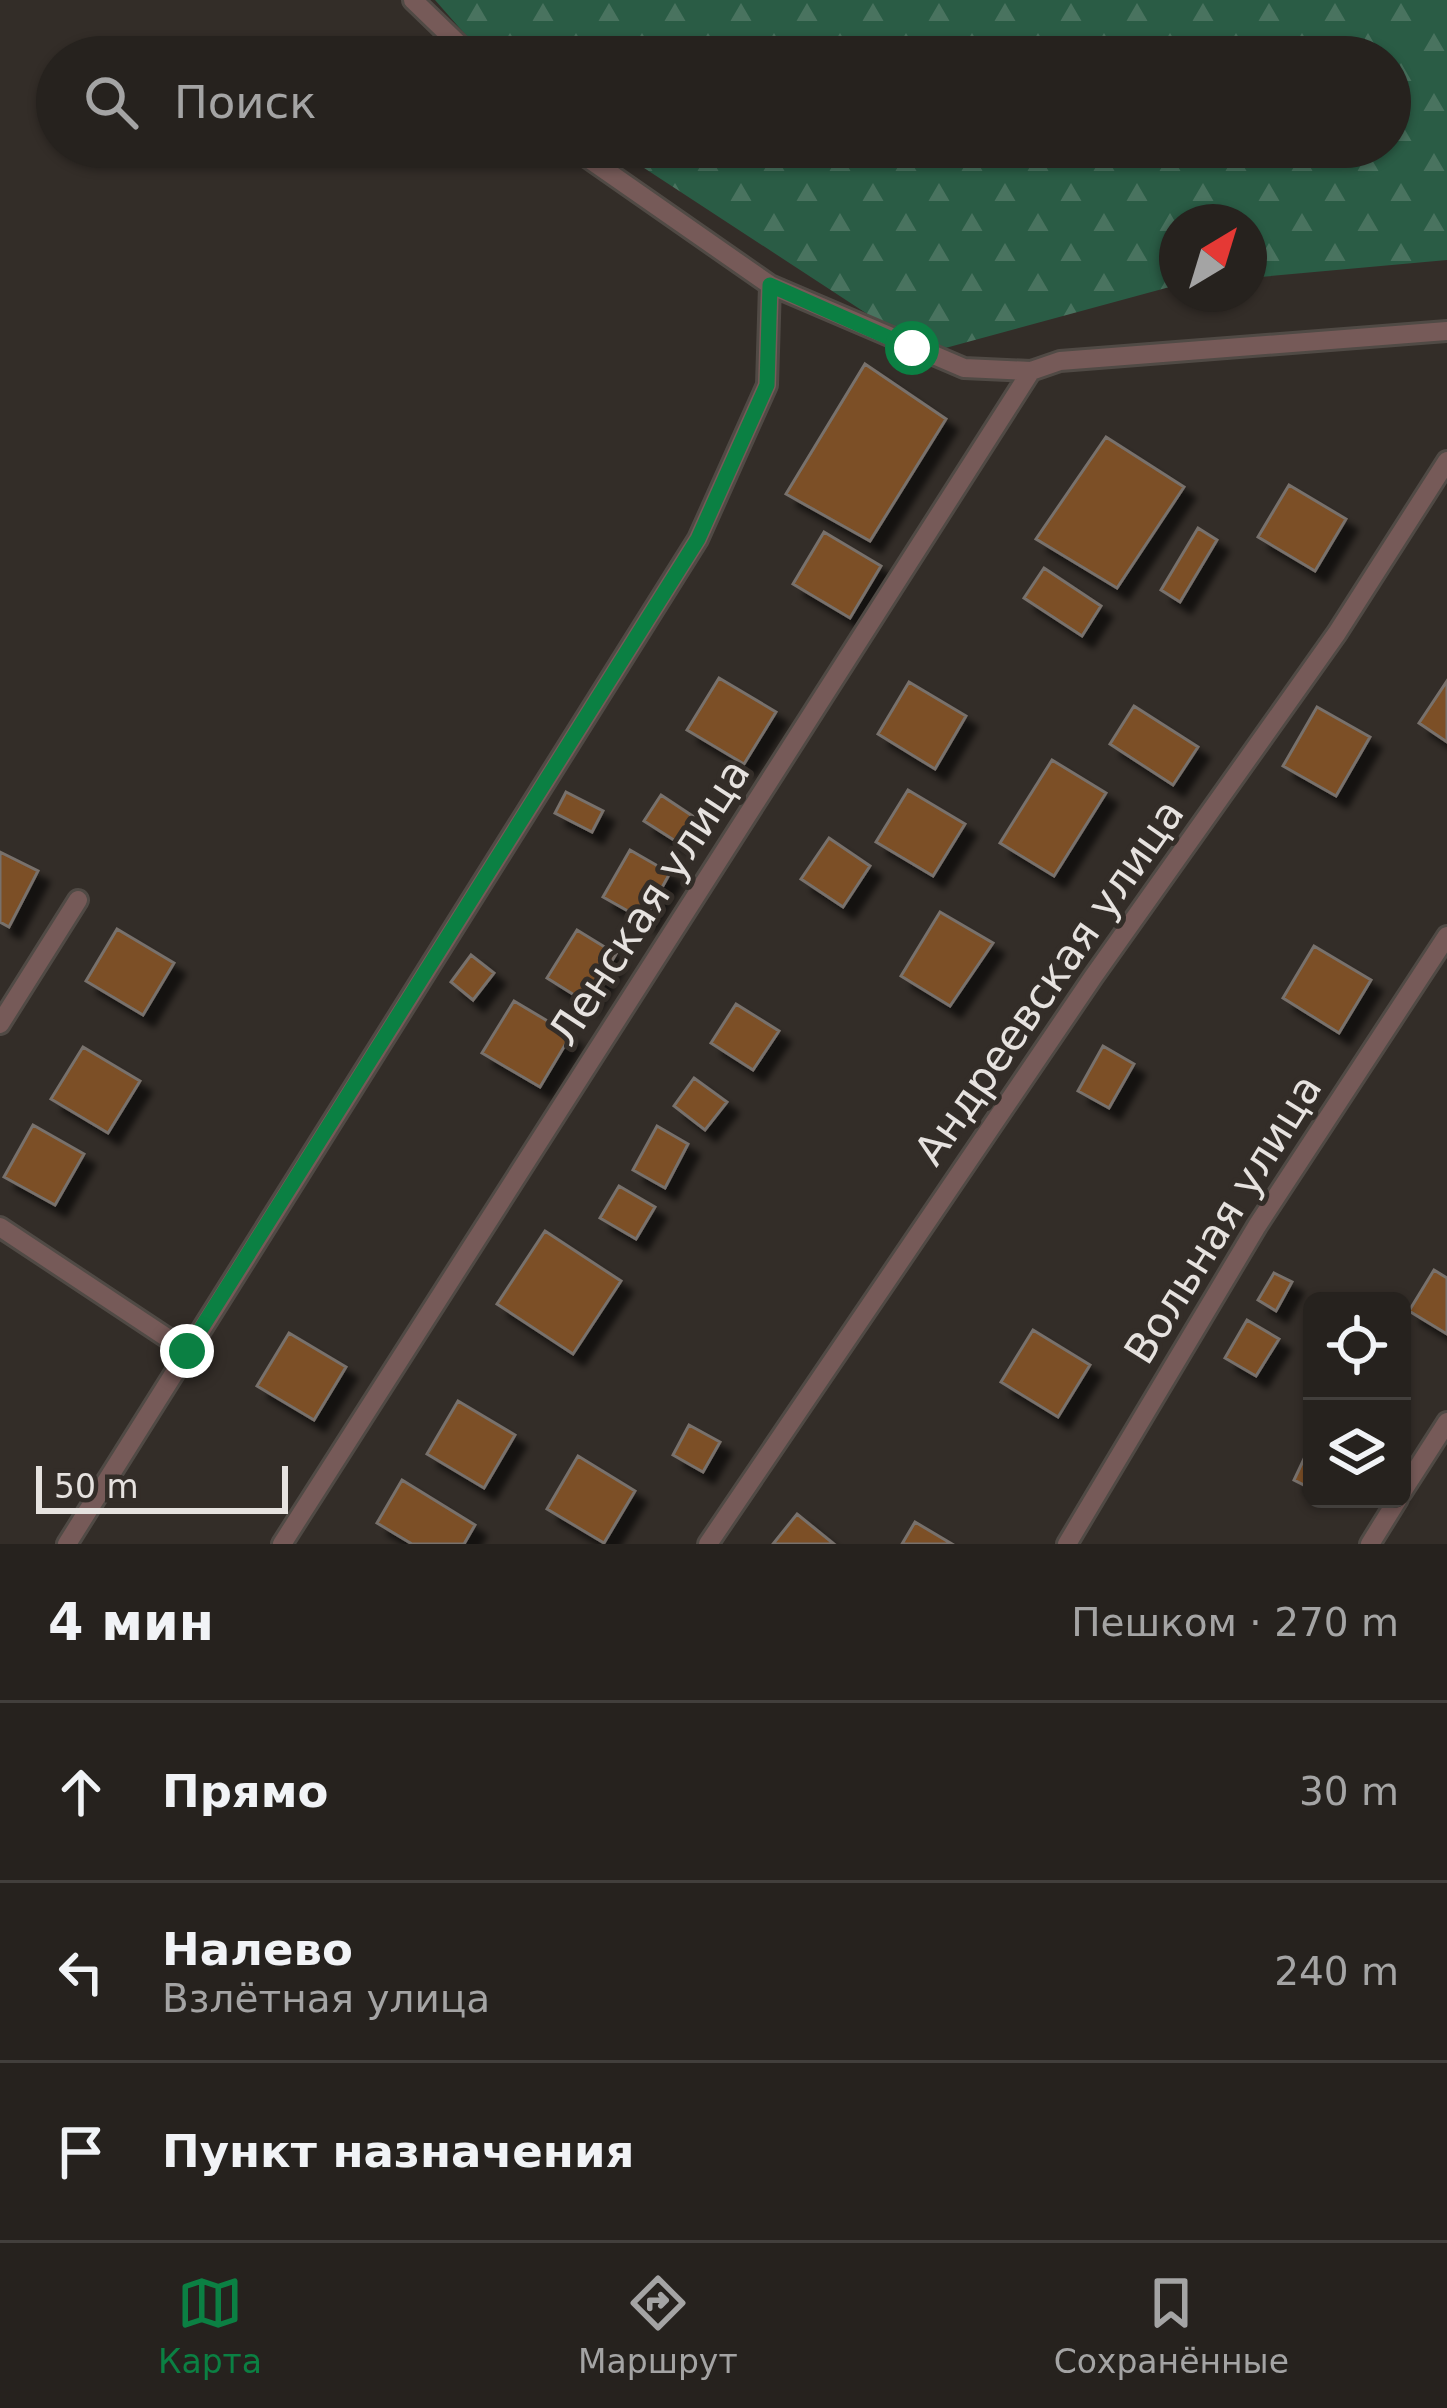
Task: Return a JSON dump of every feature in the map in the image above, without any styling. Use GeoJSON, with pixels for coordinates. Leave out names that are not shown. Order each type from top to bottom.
{"type":"FeatureCollection","features":[{"type":"Feature","properties":{"kind":"lane"},"geometry":{"type":"LineString","coordinates":[[413,0],[450,36]]}},
{"type":"Feature","properties":{"kind":"lane"},"geometry":{"type":"LineString","coordinates":[[602,168],[770,285],[964,368],[1031,370],[1060,361],[1447,331]]}},
{"type":"Feature","properties":{"kind":"lane"},"geometry":{"type":"LineString","coordinates":[[67,1544],[698,539],[767,385],[770,285]]}},
{"type":"Feature","properties":{"kind":"lane","name":"Ленская улица"},"geometry":{"type":"LineString","coordinates":[[282,1544],[1031,370]]}},
{"type":"Feature","properties":{"kind":"lane","name":"Андреевская улица"},"geometry":{"type":"LineString","coordinates":[[709,1544],[1093,977],[1337,633],[1447,460]]}},
{"type":"Feature","properties":{"kind":"lane"},"geometry":{"type":"LineString","coordinates":[[0,1024],[78,900]]}},
{"type":"Feature","properties":{"kind":"lane","name":"Вольная улица"},"geometry":{"type":"LineString","coordinates":[[1067,1544],[1257,1226],[1447,936]]}},
{"type":"Feature","properties":{"kind":"lane"},"geometry":{"type":"LineString","coordinates":[[0,1227],[187,1351]]}},
{"type":"Feature","properties":{"kind":"lane"},"geometry":{"type":"LineString","coordinates":[[1411,1479],[1447,1422]]}},
{"type":"Feature","properties":{"kind":"lane"},"geometry":{"type":"LineString","coordinates":[[1370,1544],[1392,1508]]}},
{"type":"Feature","properties":{"kind":"green space"},"geometry":{"type":"Polygon","coordinates":[[[435,0],[1447,0],[1447,260],[1267,276],[1267,204],[1159,204],[1159,290],[927,353],[644,168],[1411,168],[1411,36],[467,36],[435,0]]]}},
{"type":"Feature","properties":{"kind":"building"},"geometry":{"type":"Polygon","coordinates":[[[865,364],[946,419],[870,541],[786,494],[865,364]]]}},
{"type":"Feature","properties":{"kind":"building"},"geometry":{"type":"Polygon","coordinates":[[[1106,437],[1184,487],[1117,588],[1036,539],[1106,437]]]}},
{"type":"Feature","properties":{"kind":"building"},"geometry":{"type":"Polygon","coordinates":[[[1289,485],[1346,519],[1315,571],[1258,537],[1289,485]]]}},
{"type":"Feature","properties":{"kind":"building"},"geometry":{"type":"Polygon","coordinates":[[[1198,528],[1217,540],[1180,602],[1161,590],[1198,528]]]}},
{"type":"Feature","properties":{"kind":"building"},"geometry":{"type":"Polygon","coordinates":[[[824,532],[881,566],[850,618],[793,584],[824,532]]]}},
{"type":"Feature","properties":{"kind":"building"},"geometry":{"type":"Polygon","coordinates":[[[1044,568],[1101,606],[1082,636],[1024,598],[1044,568]]]}},
{"type":"Feature","properties":{"kind":"building"},"geometry":{"type":"Polygon","coordinates":[[[719,678],[776,712],[744,764],[687,730],[719,678]]]}},
{"type":"Feature","properties":{"kind":"building"},"geometry":{"type":"Polygon","coordinates":[[[1447,681],[1447,742],[1419,723],[1447,681]]]}},
{"type":"Feature","properties":{"kind":"building"},"geometry":{"type":"Polygon","coordinates":[[[909,682],[966,716],[935,769],[878,734],[909,682]]]}},
{"type":"Feature","properties":{"kind":"building"},"geometry":{"type":"Polygon","coordinates":[[[1134,706],[1198,747],[1173,785],[1110,744],[1134,706]]]}},
{"type":"Feature","properties":{"kind":"building"},"geometry":{"type":"Polygon","coordinates":[[[1317,707],[1370,737],[1336,796],[1283,766],[1317,707]]]}},
{"type":"Feature","properties":{"kind":"building"},"geometry":{"type":"Polygon","coordinates":[[[1052,760],[1106,793],[1054,876],[1000,843],[1052,760]]]}},
{"type":"Feature","properties":{"kind":"building"},"geometry":{"type":"Polygon","coordinates":[[[908,790],[965,824],[933,876],[876,842],[908,790]]]}},
{"type":"Feature","properties":{"kind":"building"},"geometry":{"type":"Polygon","coordinates":[[[566,792],[603,811],[592,832],[555,813],[566,792]]]}},
{"type":"Feature","properties":{"kind":"building"},"geometry":{"type":"Polygon","coordinates":[[[661,795],[694,817],[677,842],[644,821],[661,795]]]}},
{"type":"Feature","properties":{"kind":"building"},"geometry":{"type":"Polygon","coordinates":[[[829,838],[870,866],[843,907],[801,879],[829,838]]]}},
{"type":"Feature","properties":{"kind":"building"},"geometry":{"type":"Polygon","coordinates":[[[630,850],[670,873],[644,920],[603,897],[630,850]]]}},
{"type":"Feature","properties":{"kind":"building"},"geometry":{"type":"Polygon","coordinates":[[[0,852],[38,871],[9,927],[0,922],[0,852]]]}},
{"type":"Feature","properties":{"kind":"building"},"geometry":{"type":"Polygon","coordinates":[[[940,912],[993,943],[950,1006],[901,976],[940,912]]]}},
{"type":"Feature","properties":{"kind":"building"},"geometry":{"type":"Polygon","coordinates":[[[117,929],[174,963],[143,1015],[86,981],[117,929]]]}},
{"type":"Feature","properties":{"kind":"building"},"geometry":{"type":"Polygon","coordinates":[[[577,930],[616,954],[587,1003],[547,978],[577,930]]]}},
{"type":"Feature","properties":{"kind":"building"},"geometry":{"type":"Polygon","coordinates":[[[1314,946],[1371,980],[1339,1033],[1283,998],[1314,946]]]}},
{"type":"Feature","properties":{"kind":"building"},"geometry":{"type":"Polygon","coordinates":[[[471,955],[494,973],[473,1000],[451,982],[471,955]]]}},
{"type":"Feature","properties":{"kind":"building"},"geometry":{"type":"Polygon","coordinates":[[[514,1001],[571,1035],[540,1087],[482,1053],[514,1001]]]}},
{"type":"Feature","properties":{"kind":"building"},"geometry":{"type":"Polygon","coordinates":[[[736,1004],[779,1031],[753,1070],[711,1043],[736,1004]]]}},
{"type":"Feature","properties":{"kind":"building"},"geometry":{"type":"Polygon","coordinates":[[[1103,1046],[1134,1064],[1109,1108],[1078,1091],[1103,1046]]]}},
{"type":"Feature","properties":{"kind":"building"},"geometry":{"type":"Polygon","coordinates":[[[83,1047],[140,1081],[108,1133],[51,1099],[83,1047]]]}},
{"type":"Feature","properties":{"kind":"building"},"geometry":{"type":"Polygon","coordinates":[[[694,1078],[727,1102],[705,1130],[674,1106],[694,1078]]]}},
{"type":"Feature","properties":{"kind":"building"},"geometry":{"type":"Polygon","coordinates":[[[33,1125],[84,1154],[55,1205],[4,1177],[33,1125]]]}},
{"type":"Feature","properties":{"kind":"building"},"geometry":{"type":"Polygon","coordinates":[[[657,1126],[688,1144],[665,1188],[633,1170],[657,1126]]]}},
{"type":"Feature","properties":{"kind":"building"},"geometry":{"type":"Polygon","coordinates":[[[619,1186],[655,1207],[636,1239],[600,1218],[619,1186]]]}},
{"type":"Feature","properties":{"kind":"building"},"geometry":{"type":"Polygon","coordinates":[[[545,1231],[621,1281],[573,1354],[497,1304],[545,1231]]]}},
{"type":"Feature","properties":{"kind":"building"},"geometry":{"type":"Polygon","coordinates":[[[1434,1270],[1447,1278],[1447,1334],[1411,1312],[1434,1270]]]}},
{"type":"Feature","properties":{"kind":"building"},"geometry":{"type":"Polygon","coordinates":[[[1274,1273],[1292,1282],[1276,1311],[1258,1300],[1274,1273]]]}},
{"type":"Feature","properties":{"kind":"building"},"geometry":{"type":"Polygon","coordinates":[[[1247,1320],[1279,1339],[1256,1376],[1225,1358],[1247,1320]]]}},
{"type":"Feature","properties":{"kind":"building"},"geometry":{"type":"Polygon","coordinates":[[[1033,1330],[1090,1365],[1058,1417],[1001,1382],[1033,1330]]]}},
{"type":"Feature","properties":{"kind":"building"},"geometry":{"type":"Polygon","coordinates":[[[289,1333],[346,1367],[314,1420],[257,1386],[289,1333]]]}},
{"type":"Feature","properties":{"kind":"building"},"geometry":{"type":"Polygon","coordinates":[[[458,1401],[515,1435],[484,1488],[427,1454],[458,1401]]]}},
{"type":"Feature","properties":{"kind":"building"},"geometry":{"type":"Polygon","coordinates":[[[689,1425],[720,1442],[703,1472],[673,1455],[689,1425]]]}},
{"type":"Feature","properties":{"kind":"building"},"geometry":{"type":"Polygon","coordinates":[[[578,1456],[635,1491],[604,1543],[547,1509],[578,1456]]]}},
{"type":"Feature","properties":{"kind":"building"},"geometry":{"type":"Polygon","coordinates":[[[1303,1461],[1303,1484],[1294,1480],[1303,1461]]]}},
{"type":"Feature","properties":{"kind":"building"},"geometry":{"type":"Polygon","coordinates":[[[402,1480],[475,1525],[464,1544],[412,1544],[377,1523],[402,1480]]]}},
{"type":"Feature","properties":{"kind":"building"},"geometry":{"type":"Polygon","coordinates":[[[797,1514],[834,1544],[773,1544],[797,1514]]]}},
{"type":"Feature","properties":{"kind":"building"},"geometry":{"type":"Polygon","coordinates":[[[915,1522],[952,1544],[902,1544],[915,1522]]]}},
{"type":"Feature","properties":{"kind":"route"},"geometry":{"type":"LineString","coordinates":[[187,1351],[698,539],[767,385],[770,285],[912,348]]}}]}
